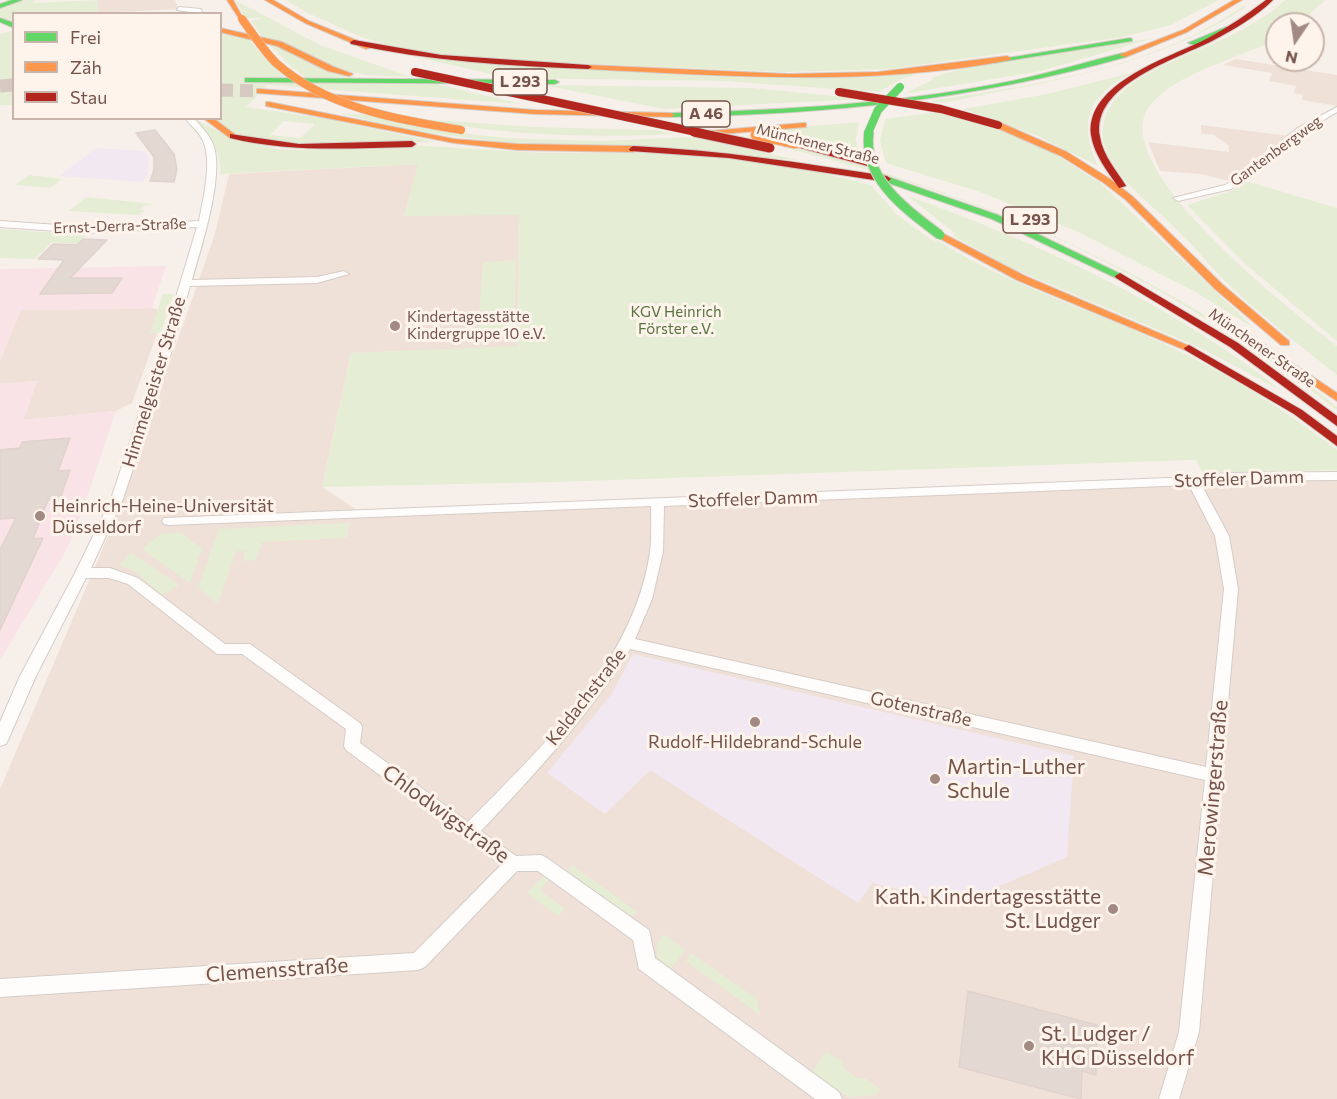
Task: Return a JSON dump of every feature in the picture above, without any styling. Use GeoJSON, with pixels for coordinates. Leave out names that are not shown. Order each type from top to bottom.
{"type":"FeatureCollection","features":[{"type":"Feature","properties":{"kind":"main road"},"geometry":{"type":"LineString","coordinates":[[0,6],[19,0]]}},
{"type":"Feature","properties":{"kind":"main road"},"geometry":{"type":"LineString","coordinates":[[230,0],[277,63],[319,92],[377,113],[461,130],[529,137],[620,139],[823,123],[855,116]]}},
{"type":"Feature","properties":{"kind":"main road","name":"A 46"},"geometry":{"type":"LineString","coordinates":[[256,96],[587,114],[699,114],[822,108],[954,93],[1025,81],[1126,54],[1197,26],[1239,0]]}},
{"type":"Feature","properties":{"kind":"main road","name":"A 46"},"geometry":{"type":"LineString","coordinates":[[256,96],[441,116],[585,123],[717,123],[855,116],[1050,87],[1136,63],[1228,28],[1269,0]]}},
{"type":"Feature","properties":{"kind":"main road","name":"Münchener Straße"},"geometry":{"type":"LineString","coordinates":[[263,3],[354,42],[455,72],[796,144],[900,172],[1034,221],[1143,273]]}},
{"type":"Feature","properties":{"kind":"main road","name":"Münchener Straße"},"geometry":{"type":"LineString","coordinates":[[263,3],[336,46],[415,72],[770,148],[887,179],[968,206],[1031,232],[1091,262],[1204,326],[1281,379],[1337,422]]}},
{"type":"Feature","properties":{"kind":"main road"},"geometry":{"type":"LineString","coordinates":[[354,42],[415,55],[468,62],[789,76],[878,74],[1118,42],[1182,26],[1197,26]]}},
{"type":"Feature","properties":{"kind":"main road"},"geometry":{"type":"LineString","coordinates":[[1129,198],[1099,150],[1095,129],[1100,108],[1123,84],[1228,28]]}},
{"type":"Feature","properties":{"kind":"main road"},"geometry":{"type":"LineString","coordinates":[[222,30],[279,44],[345,73],[399,80]]}},
{"type":"Feature","properties":{"kind":"main road"},"geometry":{"type":"LineString","coordinates":[[1007,58],[940,70],[916,78],[900,87],[878,105],[871,116],[866,139],[876,172],[887,190],[940,235],[1021,278],[1153,331],[1259,388],[1337,442]]}},
{"type":"Feature","properties":{"kind":"main road"},"geometry":{"type":"LineString","coordinates":[[248,80],[399,80]]}},
{"type":"Feature","properties":{"kind":"main road","name":"L 293"},"geometry":{"type":"LineString","coordinates":[[399,80],[572,82]]}},
{"type":"Feature","properties":{"kind":"main road"},"geometry":{"type":"LineString","coordinates":[[618,83],[731,85],[839,92],[905,101],[998,125],[1064,154],[1129,198],[1219,287],[1330,379],[1337,389]]}},
{"type":"Feature","properties":{"kind":"main road"},"geometry":{"type":"LineString","coordinates":[[256,96],[432,138],[489,145]]}},
{"type":"Feature","properties":{"kind":"main road"},"geometry":{"type":"LineString","coordinates":[[210,120],[233,136],[256,143],[304,148],[390,144],[686,150],[770,159],[887,179]]}},
{"type":"Feature","properties":{"kind":"main road","name":"Münchener Straße"},"geometry":{"type":"LineString","coordinates":[[1204,308],[1256,340],[1337,398]]}},
{"type":"Feature","properties":{"kind":"street"},"geometry":{"type":"LineString","coordinates":[[177,6],[188,0]]}},
{"type":"Feature","properties":{"kind":"street"},"geometry":{"type":"LineString","coordinates":[[177,6],[199,10],[200,12]]}},
{"type":"Feature","properties":{"kind":"street","name":"Gantenbergweg"},"geometry":{"type":"LineString","coordinates":[[1178,198],[1228,187],[1238,182],[1299,131],[1337,109]]}},
{"type":"Feature","properties":{"kind":"street","name":"Himmelgeister Straße"},"geometry":{"type":"LineString","coordinates":[[0,740],[52,627],[82,573],[117,499],[185,284],[203,224],[212,161],[205,136],[191,120]]}},
{"type":"Feature","properties":{"kind":"street","name":"Ernst-Derra-Straße"},"geometry":{"type":"LineString","coordinates":[[0,224],[88,230],[203,224]]}},
{"type":"Feature","properties":{"kind":"street","name":"Himmelgeister Straße"},"geometry":{"type":"LineString","coordinates":[[185,284],[317,280],[344,274]]}},
{"type":"Feature","properties":{"kind":"street","name":"Stoffeler Damm"},"geometry":{"type":"LineString","coordinates":[[169,521],[556,504],[1193,481],[1227,477],[1337,476]]}},
{"type":"Feature","properties":{"kind":"street","name":"Merowingerstraße"},"geometry":{"type":"LineString","coordinates":[[1169,1099],[1189,1032],[1231,589],[1222,536],[1193,481]]}},
{"type":"Feature","properties":{"kind":"street","name":"Keldachstraße"},"geometry":{"type":"LineString","coordinates":[[469,832],[576,717],[628,643],[650,587],[658,553],[658,502]]}},
{"type":"Feature","properties":{"kind":"street","name":"Chlodwigstraße"},"geometry":{"type":"LineString","coordinates":[[82,573],[122,575],[133,581],[222,650],[245,648],[354,727],[352,746],[513,864],[540,863],[642,936],[646,963],[832,1099]]}},
{"type":"Feature","properties":{"kind":"street","name":"Gotenstraße"},"geometry":{"type":"LineString","coordinates":[[628,643],[1215,775]]}},
{"type":"Feature","properties":{"kind":"street","name":"Clemensstraße"},"geometry":{"type":"LineString","coordinates":[[0,988],[418,961],[513,864]]}},
{"type":"Feature","properties":{"kind":"shaded area"},"geometry":{"type":"Polygon","coordinates":[[[97,0],[175,0],[179,9],[119,12],[99,12],[97,0]]]}},
{"type":"Feature","properties":{"kind":"shaded area"},"geometry":{"type":"Polygon","coordinates":[[[1236,59],[1265,64],[1265,72],[1223,65],[1236,59]]]}},
{"type":"Feature","properties":{"kind":"shaded area"},"geometry":{"type":"Polygon","coordinates":[[[1266,72],[1318,72],[1337,75],[1337,106],[1302,100],[1303,95],[1293,93],[1296,86],[1269,81],[1272,73],[1266,72]]]}},
{"type":"Feature","properties":{"kind":"shaded area"},"geometry":{"type":"Polygon","coordinates":[[[1201,125],[1290,136],[1233,182],[1200,174],[1160,171],[1148,142],[1229,152],[1229,146],[1214,135],[1201,134],[1201,125]]]}},
{"type":"Feature","properties":{"kind":"shaded area"},"geometry":{"type":"Polygon","coordinates":[[[96,148],[145,151],[149,159],[148,175],[143,182],[59,176],[96,148]]]}},
{"type":"Feature","properties":{"kind":"shaded area"},"geometry":{"type":"Polygon","coordinates":[[[419,164],[404,216],[519,214],[518,347],[351,353],[322,487],[365,515],[1337,479],[1337,1099],[0,1099],[0,789],[112,527],[215,234],[229,174],[419,164]]]}},
{"type":"Feature","properties":{"kind":"shaded area"},"geometry":{"type":"Polygon","coordinates":[[[166,266],[152,308],[21,310],[0,360],[0,269],[166,266]]]}},
{"type":"Feature","properties":{"kind":"shaded area"},"geometry":{"type":"Polygon","coordinates":[[[152,308],[165,312],[132,403],[116,411],[23,420],[37,381],[0,384],[0,360],[21,310],[152,308]]]}},
{"type":"Feature","properties":{"kind":"shaded area","name":"Heinrich-Heine-Universität Düsseldorf"},"geometry":{"type":"Polygon","coordinates":[[[37,381],[23,420],[116,411],[76,529],[64,554],[0,660],[0,384],[37,381]]]}},
{"type":"Feature","properties":{"kind":"shaded area"},"geometry":{"type":"Polygon","coordinates":[[[633,654],[1074,756],[1067,857],[958,904],[873,883],[858,903],[650,770],[605,814],[547,773],[611,695],[633,654]]]}},
{"type":"Feature","properties":{"kind":"green space"},"geometry":{"type":"Polygon","coordinates":[[[26,0],[36,0],[34,3],[97,0],[99,12],[12,12],[12,22],[0,16],[0,8],[26,0]]]}},
{"type":"Feature","properties":{"kind":"green space"},"geometry":{"type":"Polygon","coordinates":[[[235,0],[320,45],[411,77],[365,75],[340,69],[262,37],[251,21],[263,18],[246,18],[235,0]]]}},
{"type":"Feature","properties":{"kind":"green space"},"geometry":{"type":"Polygon","coordinates":[[[285,0],[1219,0],[1171,25],[1122,37],[889,69],[784,72],[470,59],[408,51],[361,37],[285,0]]]}},
{"type":"Feature","properties":{"kind":"green space"},"geometry":{"type":"Polygon","coordinates":[[[1285,0],[1326,0],[1312,12],[1271,12],[1285,0]]]}},
{"type":"Feature","properties":{"kind":"green space"},"geometry":{"type":"Polygon","coordinates":[[[1243,6],[1246,7],[1217,24],[1187,39],[1156,52],[1124,63],[1058,80],[960,100],[929,101],[1051,81],[1132,60],[1208,28],[1243,6]]]}},
{"type":"Feature","properties":{"kind":"green space"},"geometry":{"type":"Polygon","coordinates":[[[1265,17],[1265,44],[1189,76],[1160,95],[1149,107],[1143,133],[1154,165],[1178,201],[1248,272],[1337,346],[1337,375],[1236,292],[1185,238],[1127,183],[1111,160],[1103,141],[1104,120],[1109,108],[1117,97],[1134,82],[1154,70],[1244,29],[1265,17]]]}},
{"type":"Feature","properties":{"kind":"green space"},"geometry":{"type":"Polygon","coordinates":[[[12,31],[12,105],[0,105],[0,34],[12,31]]]}},
{"type":"Feature","properties":{"kind":"green space"},"geometry":{"type":"Polygon","coordinates":[[[222,32],[245,36],[285,78],[436,84],[522,104],[268,85],[246,107],[317,117],[437,142],[306,146],[236,134],[214,120],[222,120],[222,32]],[[284,121],[270,135],[300,138],[314,125],[284,121]]]}},
{"type":"Feature","properties":{"kind":"green space"},"geometry":{"type":"Polygon","coordinates":[[[1154,38],[1041,71],[903,94],[934,79],[931,78],[967,67],[1154,38]]]}},
{"type":"Feature","properties":{"kind":"green space"},"geometry":{"type":"Polygon","coordinates":[[[267,42],[338,73],[355,77],[306,78],[289,65],[267,42]]]}},
{"type":"Feature","properties":{"kind":"green space"},"geometry":{"type":"Polygon","coordinates":[[[416,57],[788,77],[919,73],[900,80],[879,92],[723,81],[509,78],[416,57]]]}},
{"type":"Feature","properties":{"kind":"green space"},"geometry":{"type":"Polygon","coordinates":[[[1131,73],[1105,91],[1090,112],[1088,136],[1098,166],[1036,135],[963,109],[1042,95],[1131,73]]]}},
{"type":"Feature","properties":{"kind":"green space"},"geometry":{"type":"Polygon","coordinates":[[[543,85],[753,88],[864,99],[664,109],[543,85]]]}},
{"type":"Feature","properties":{"kind":"green space"},"geometry":{"type":"Polygon","coordinates":[[[938,112],[1004,131],[1050,151],[1102,184],[1254,328],[1192,290],[1078,232],[983,193],[886,163],[880,141],[885,119],[938,112]]]}},
{"type":"Feature","properties":{"kind":"green space"},"geometry":{"type":"Polygon","coordinates":[[[338,113],[368,115],[460,133],[506,138],[600,141],[690,137],[798,160],[506,143],[416,131],[338,113]]]}},
{"type":"Feature","properties":{"kind":"green space"},"geometry":{"type":"Polygon","coordinates":[[[421,119],[534,127],[655,130],[674,134],[610,136],[547,134],[484,129],[421,119]]]}},
{"type":"Feature","properties":{"kind":"green space","name":"KGV Heinrich Förster e.V."},"geometry":{"type":"Polygon","coordinates":[[[196,120],[235,140],[278,149],[313,150],[408,145],[545,153],[658,152],[732,157],[815,171],[871,185],[896,214],[936,243],[935,239],[1009,279],[1164,344],[1216,370],[1266,400],[1337,450],[1337,470],[1203,474],[1196,460],[1189,460],[557,482],[322,487],[351,353],[518,346],[519,215],[404,216],[418,164],[220,174],[217,151],[196,120]]]}},
{"type":"Feature","properties":{"kind":"green space"},"geometry":{"type":"Polygon","coordinates":[[[859,122],[856,140],[859,154],[768,130],[859,122]]]}},
{"type":"Feature","properties":{"kind":"green space"},"geometry":{"type":"Polygon","coordinates":[[[788,145],[889,174],[938,191],[987,209],[1035,228],[1083,250],[1130,273],[1213,320],[1320,393],[1337,407],[1337,410],[1215,324],[1130,274],[1085,252],[994,212],[942,193],[862,168],[781,147],[788,145]]]}},
{"type":"Feature","properties":{"kind":"green space"},"geometry":{"type":"Polygon","coordinates":[[[29,175],[62,179],[50,188],[15,185],[29,175]]]}},
{"type":"Feature","properties":{"kind":"green space"},"geometry":{"type":"Polygon","coordinates":[[[1246,181],[1337,208],[1337,341],[1245,264],[1187,205],[1234,190],[1246,181]]]}},
{"type":"Feature","properties":{"kind":"green space"},"geometry":{"type":"Polygon","coordinates":[[[908,196],[1006,234],[1103,278],[1196,330],[1282,391],[1201,348],[1007,266],[952,235],[956,234],[908,196]]]}},
{"type":"Feature","properties":{"kind":"green space"},"geometry":{"type":"Polygon","coordinates":[[[86,197],[155,204],[144,206],[140,210],[145,210],[139,215],[69,211],[86,197]]]}},
{"type":"Feature","properties":{"kind":"green space"},"geometry":{"type":"Polygon","coordinates":[[[0,229],[86,235],[77,244],[52,242],[35,259],[0,258],[0,229]]]}},
{"type":"Feature","properties":{"kind":"green space"},"geometry":{"type":"Polygon","coordinates":[[[516,260],[514,332],[478,333],[483,262],[516,260]]]}},
{"type":"Feature","properties":{"kind":"green space"},"geometry":{"type":"Polygon","coordinates":[[[163,294],[174,294],[161,333],[150,333],[163,294]]]}},
{"type":"Feature","properties":{"kind":"green space"},"geometry":{"type":"Polygon","coordinates":[[[350,523],[346,538],[262,542],[256,560],[243,561],[245,551],[236,551],[218,604],[198,588],[219,529],[350,523]]]}},
{"type":"Feature","properties":{"kind":"green space"},"geometry":{"type":"Polygon","coordinates":[[[180,532],[202,548],[190,583],[144,551],[144,547],[161,534],[180,532]]]}},
{"type":"Feature","properties":{"kind":"green space"},"geometry":{"type":"Polygon","coordinates":[[[131,553],[179,585],[162,595],[135,571],[119,565],[131,553]]]}},
{"type":"Feature","properties":{"kind":"green space"},"geometry":{"type":"Polygon","coordinates":[[[572,865],[637,912],[632,917],[567,871],[572,865]]]}},
{"type":"Feature","properties":{"kind":"green space"},"geometry":{"type":"Polygon","coordinates":[[[543,876],[549,880],[540,890],[565,909],[558,916],[527,893],[543,876]]]}},
{"type":"Feature","properties":{"kind":"green space"},"geometry":{"type":"Polygon","coordinates":[[[664,934],[686,950],[671,968],[658,958],[657,944],[664,934]]]}},
{"type":"Feature","properties":{"kind":"green space"},"geometry":{"type":"Polygon","coordinates":[[[691,953],[757,999],[760,1015],[686,961],[691,953]]]}},
{"type":"Feature","properties":{"kind":"green space"},"geometry":{"type":"Polygon","coordinates":[[[826,1051],[842,1062],[843,1068],[857,1078],[865,1078],[880,1089],[876,1095],[848,1097],[812,1072],[826,1051]]]}},
{"type":"Feature","properties":{"kind":"building"},"geometry":{"type":"Polygon","coordinates":[[[155,130],[174,154],[177,169],[174,182],[150,181],[154,170],[154,157],[136,133],[155,130]]]}},
{"type":"Feature","properties":{"kind":"building"},"geometry":{"type":"Polygon","coordinates":[[[83,239],[107,240],[70,278],[122,278],[112,293],[40,294],[64,260],[38,259],[53,244],[77,245],[83,239]]]}},
{"type":"Feature","properties":{"kind":"building"},"geometry":{"type":"Polygon","coordinates":[[[70,438],[58,471],[70,470],[60,499],[48,500],[33,539],[43,538],[0,630],[0,550],[16,518],[0,519],[0,450],[20,448],[22,442],[70,438]]]}},
{"type":"Feature","properties":{"kind":"building","name":"St. Ludger / KHG Düsseldorf"},"geometry":{"type":"Polygon","coordinates":[[[968,991],[1097,1025],[1096,1075],[1082,1071],[1081,1099],[959,1067],[968,991]]]}},
{"type":"Feature","properties":{"kind":"tunnel"},"geometry":{"type":"LineString","coordinates":[[0,86],[12,85]]}},
{"type":"Feature","properties":{"kind":"tunnel"},"geometry":{"type":"LineString","coordinates":[[222,90],[260,91]]}},
{"type":"Feature","properties":{"kind":"traffic: fast"},"geometry":{"type":"LineString","coordinates":[[0,6],[19,0]]}},
{"type":"Feature","properties":{"kind":"traffic: fast"},"geometry":{"type":"LineString","coordinates":[[0,20],[12,25]]}},
{"type":"Feature","properties":{"kind":"traffic: fast"},"geometry":{"type":"LineString","coordinates":[[1192,43],[1228,28]]}},
{"type":"Feature","properties":{"kind":"traffic: fast"},"geometry":{"type":"LineString","coordinates":[[993,61],[1130,40]]}},
{"type":"Feature","properties":{"kind":"traffic: fast"},"geometry":{"type":"LineString","coordinates":[[671,115],[785,111],[899,101],[1012,83],[1123,55]]}},
{"type":"Feature","properties":{"kind":"traffic: fast"},"geometry":{"type":"LineString","coordinates":[[248,80],[555,82]]}},
{"type":"Feature","properties":{"kind":"traffic: fast"},"geometry":{"type":"LineString","coordinates":[[900,87],[882,105],[871,122],[867,145],[870,160],[877,176],[888,190],[914,215],[940,235]]}},
{"type":"Feature","properties":{"kind":"traffic: fast"},"geometry":{"type":"LineString","coordinates":[[874,175],[995,217],[1120,276]]}},
{"type":"Feature","properties":{"kind":"traffic: slow"},"geometry":{"type":"LineString","coordinates":[[230,0],[242,19]]}},
{"type":"Feature","properties":{"kind":"traffic: slow"},"geometry":{"type":"LineString","coordinates":[[268,0],[307,22],[369,47]]}},
{"type":"Feature","properties":{"kind":"traffic: slow"},"geometry":{"type":"LineString","coordinates":[[1123,55],[1185,31],[1239,0]]}},
{"type":"Feature","properties":{"kind":"traffic: slow"},"geometry":{"type":"LineString","coordinates":[[242,19],[277,63],[318,91],[340,101],[387,116],[461,130]]}},
{"type":"Feature","properties":{"kind":"traffic: slow"},"geometry":{"type":"LineString","coordinates":[[222,30],[279,44],[331,69],[349,74]]}},
{"type":"Feature","properties":{"kind":"traffic: slow"},"geometry":{"type":"LineString","coordinates":[[588,67],[789,76],[878,74],[1007,58]]}},
{"type":"Feature","properties":{"kind":"traffic: slow"},"geometry":{"type":"LineString","coordinates":[[260,91],[535,112],[671,115]]}},
{"type":"Feature","properties":{"kind":"traffic: slow"},"geometry":{"type":"LineString","coordinates":[[269,104],[454,141],[518,147],[633,149]]}},
{"type":"Feature","properties":{"kind":"traffic: slow"},"geometry":{"type":"LineString","coordinates":[[210,120],[233,136]]}},
{"type":"Feature","properties":{"kind":"traffic: slow"},"geometry":{"type":"LineString","coordinates":[[697,134],[803,125]]}},
{"type":"Feature","properties":{"kind":"traffic: slow"},"geometry":{"type":"LineString","coordinates":[[998,125],[1064,154],[1107,181],[1129,198],[1219,287],[1285,343]]}},
{"type":"Feature","properties":{"kind":"traffic: slow"},"geometry":{"type":"LineString","coordinates":[[755,135],[796,144]]}},
{"type":"Feature","properties":{"kind":"traffic: slow"},"geometry":{"type":"LineString","coordinates":[[940,235],[1021,278],[1189,348]]}},
{"type":"Feature","properties":{"kind":"traffic: slow"},"geometry":{"type":"LineString","coordinates":[[1216,315],[1337,398]]}},
{"type":"Feature","properties":{"kind":"traffic: jam"},"geometry":{"type":"LineString","coordinates":[[1122,186],[1100,152],[1095,137],[1099,112],[1109,97],[1139,73],[1209,40],[1248,17],[1270,0]]}},
{"type":"Feature","properties":{"kind":"traffic: jam"},"geometry":{"type":"LineString","coordinates":[[354,42],[441,57],[499,63],[588,67]]}},
{"type":"Feature","properties":{"kind":"traffic: jam"},"geometry":{"type":"LineString","coordinates":[[415,72],[770,148]]}},
{"type":"Feature","properties":{"kind":"traffic: jam"},"geometry":{"type":"LineString","coordinates":[[839,92],[941,109],[998,125]]}},
{"type":"Feature","properties":{"kind":"traffic: jam"},"geometry":{"type":"LineString","coordinates":[[233,136],[277,145],[299,146],[412,144]]}},
{"type":"Feature","properties":{"kind":"traffic: jam"},"geometry":{"type":"LineString","coordinates":[[796,144],[875,165]]}},
{"type":"Feature","properties":{"kind":"traffic: jam"},"geometry":{"type":"LineString","coordinates":[[633,149],[729,156],[887,179]]}},
{"type":"Feature","properties":{"kind":"traffic: jam"},"geometry":{"type":"LineString","coordinates":[[1120,276],[1234,345],[1337,422]]}},
{"type":"Feature","properties":{"kind":"traffic: jam"},"geometry":{"type":"LineString","coordinates":[[1189,348],[1298,412],[1337,442]]}},
{"type":"Feature","properties":{"kind":"place","name":"Kindertagesstätte Kindergruppe 10 e.V."},"geometry":{"type":"Point","coordinates":[395,326]}},
{"type":"Feature","properties":{"kind":"place","name":"Heinrich-Heine-Universität Düsseldorf"},"geometry":{"type":"Point","coordinates":[40,516]}},
{"type":"Feature","properties":{"kind":"place","name":"Rudolf-Hildebrand-Schule"},"geometry":{"type":"Point","coordinates":[755,722]}},
{"type":"Feature","properties":{"kind":"place","name":"Martin-Luther Schule"},"geometry":{"type":"Point","coordinates":[935,779]}},
{"type":"Feature","properties":{"kind":"place","name":"Kath. Kindertagesstätte St. Ludger"},"geometry":{"type":"Point","coordinates":[1113,909]}},
{"type":"Feature","properties":{"kind":"place","name":"St. Ludger / KHG Düsseldorf"},"geometry":{"type":"Point","coordinates":[1029,1046]}}]}
